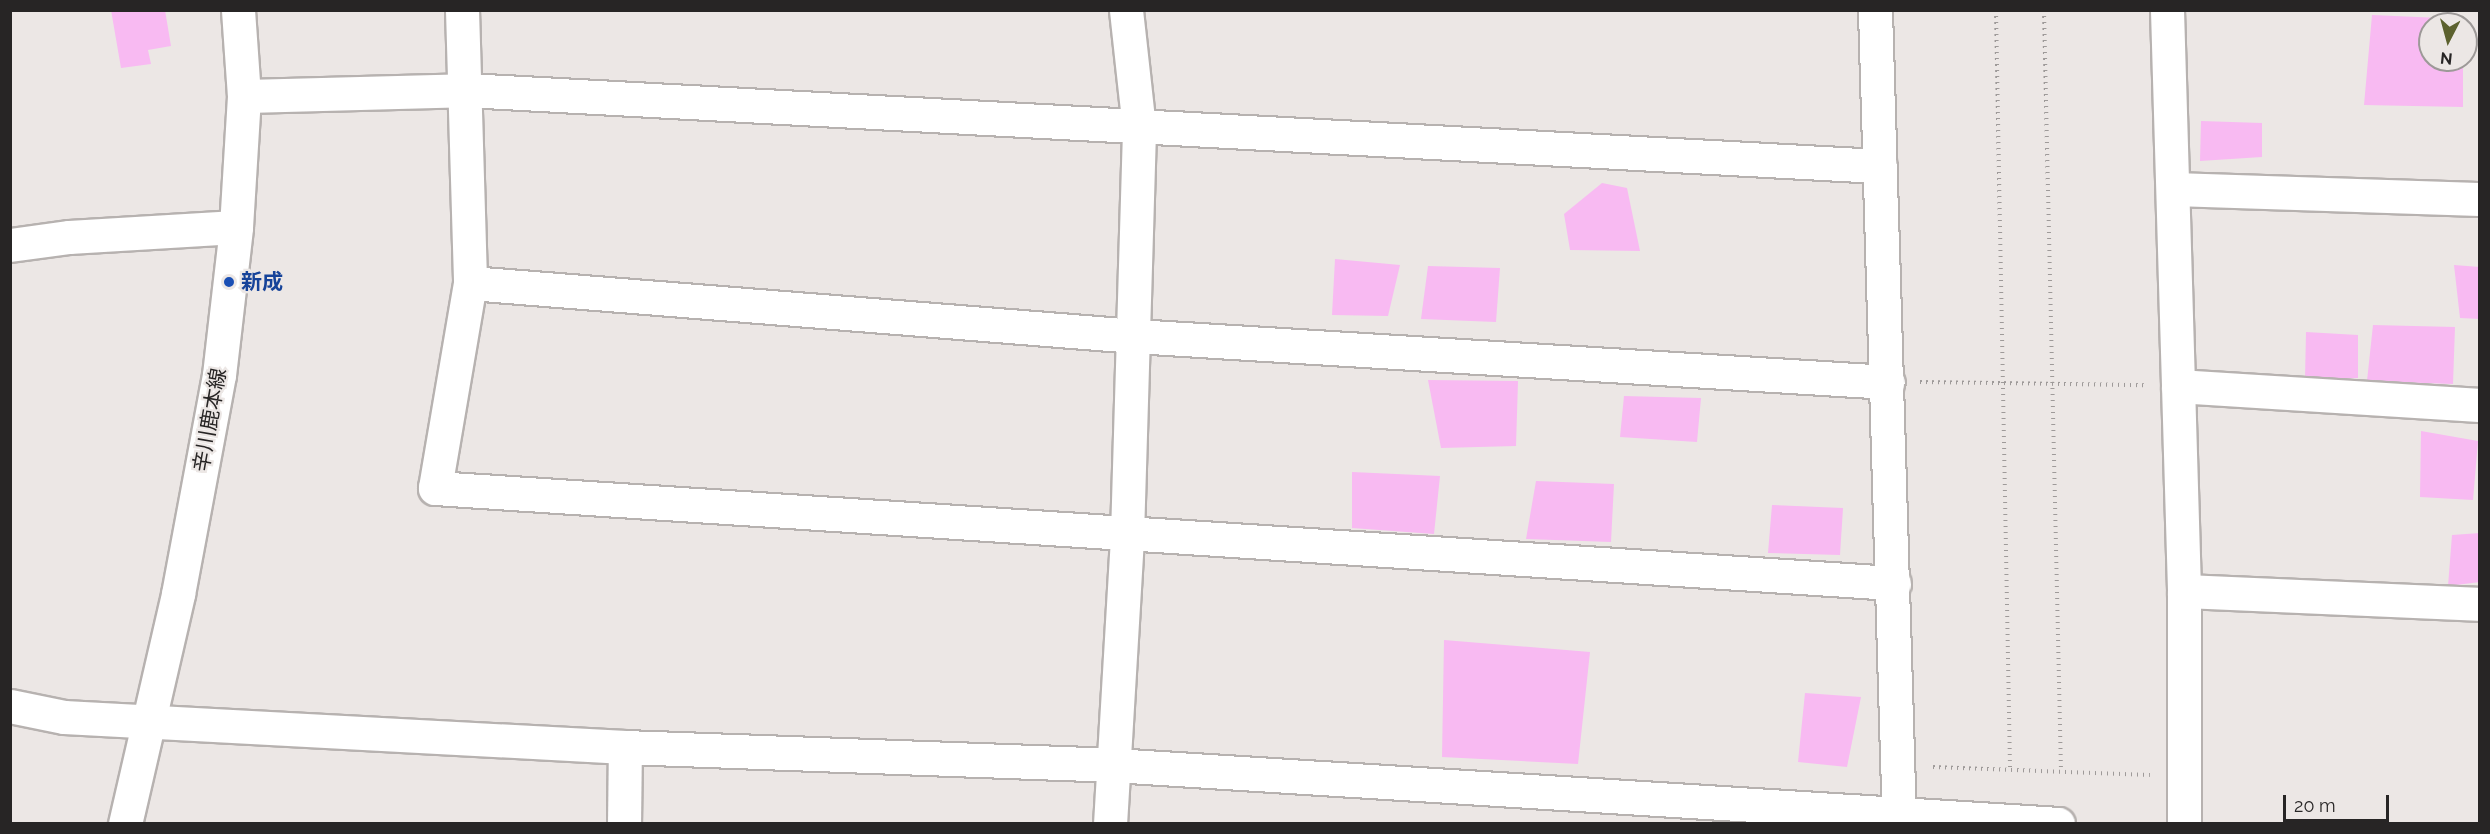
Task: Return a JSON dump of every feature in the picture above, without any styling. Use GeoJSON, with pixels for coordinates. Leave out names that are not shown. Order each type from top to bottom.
{"type":"FeatureCollection","features":[{"type":"Feature","properties":{"kind":"street","name":"辛川鹿本線"},"geometry":{"type":"LineString","coordinates":[[126,824],[178,594],[219,375],[236,227],[244,96],[238,10]]}},
{"type":"Feature","properties":{"kind":"street"},"geometry":{"type":"LineString","coordinates":[[462,10],[470,283],[435,488],[1127,535],[1894,583]]}},
{"type":"Feature","properties":{"kind":"street"},"geometry":{"type":"LineString","coordinates":[[1110,824],[1127,535],[1139,128],[1126,10]]}},
{"type":"Feature","properties":{"kind":"street"},"geometry":{"type":"LineString","coordinates":[[1875,10],[1894,583],[1899,820]]}},
{"type":"Feature","properties":{"kind":"street"},"geometry":{"type":"LineString","coordinates":[[2167,10],[2175,189],[2184,591],[2184,824]]}},
{"type":"Feature","properties":{"kind":"street"},"geometry":{"type":"LineString","coordinates":[[244,96],[466,90],[1139,128],[1880,165]]}},
{"type":"Feature","properties":{"kind":"street"},"geometry":{"type":"LineString","coordinates":[[2175,189],[2480,199]]}},
{"type":"Feature","properties":{"kind":"street"},"geometry":{"type":"LineString","coordinates":[[10,245],[69,237],[236,227]]}},
{"type":"Feature","properties":{"kind":"street"},"geometry":{"type":"LineString","coordinates":[[470,283],[1134,336],[1888,381]]}},
{"type":"Feature","properties":{"kind":"street"},"geometry":{"type":"LineString","coordinates":[[2178,386],[2480,405]]}},
{"type":"Feature","properties":{"kind":"street"},"geometry":{"type":"LineString","coordinates":[[2184,591],[2480,604]]}},
{"type":"Feature","properties":{"kind":"street"},"geometry":{"type":"LineString","coordinates":[[10,706],[64,717],[149,719],[625,747],[1113,765],[1899,820],[2058,824]]}},
{"type":"Feature","properties":{"kind":"street"},"geometry":{"type":"LineString","coordinates":[[624,824],[625,747]]}},
{"type":"Feature","properties":{"kind":"path"},"geometry":{"type":"LineString","coordinates":[[1996,10],[2010,770]]}},
{"type":"Feature","properties":{"kind":"path"},"geometry":{"type":"LineString","coordinates":[[2044,10],[2061,772]]}},
{"type":"Feature","properties":{"kind":"path"},"geometry":{"type":"LineString","coordinates":[[1888,381],[2178,386]]}},
{"type":"Feature","properties":{"kind":"path"},"geometry":{"type":"LineString","coordinates":[[1898,766],[2184,776]]}},
{"type":"Feature","properties":{"kind":"building"},"geometry":{"type":"Polygon","coordinates":[[[111,10],[165,10],[171,46],[148,50],[151,64],[121,68],[111,10]]]}},
{"type":"Feature","properties":{"kind":"building"},"geometry":{"type":"Polygon","coordinates":[[[2372,15],[2418,17],[2418,72],[2463,72],[2463,107],[2364,105],[2372,15]]]}},
{"type":"Feature","properties":{"kind":"building"},"geometry":{"type":"Polygon","coordinates":[[[2201,121],[2262,123],[2262,157],[2200,161],[2201,121]]]}},
{"type":"Feature","properties":{"kind":"building"},"geometry":{"type":"Polygon","coordinates":[[[1602,183],[1627,188],[1640,251],[1570,250],[1564,214],[1602,183]]]}},
{"type":"Feature","properties":{"kind":"building"},"geometry":{"type":"Polygon","coordinates":[[[1335,259],[1400,265],[1388,316],[1332,315],[1335,259]]]}},
{"type":"Feature","properties":{"kind":"building"},"geometry":{"type":"Polygon","coordinates":[[[2454,265],[2480,267],[2480,319],[2460,318],[2454,265]]]}},
{"type":"Feature","properties":{"kind":"building"},"geometry":{"type":"Polygon","coordinates":[[[1428,266],[1500,268],[1496,322],[1421,319],[1428,266]]]}},
{"type":"Feature","properties":{"kind":"building"},"geometry":{"type":"Polygon","coordinates":[[[2373,325],[2455,327],[2453,384],[2367,381],[2373,325]]]}},
{"type":"Feature","properties":{"kind":"building"},"geometry":{"type":"Polygon","coordinates":[[[2306,332],[2358,335],[2358,378],[2305,379],[2306,332]]]}},
{"type":"Feature","properties":{"kind":"building"},"geometry":{"type":"Polygon","coordinates":[[[1428,380],[1518,381],[1516,446],[1441,448],[1428,380]]]}},
{"type":"Feature","properties":{"kind":"building"},"geometry":{"type":"Polygon","coordinates":[[[1624,396],[1701,398],[1697,442],[1620,437],[1624,396]]]}},
{"type":"Feature","properties":{"kind":"building"},"geometry":{"type":"Polygon","coordinates":[[[2421,431],[2478,441],[2473,500],[2420,497],[2421,431]]]}},
{"type":"Feature","properties":{"kind":"building"},"geometry":{"type":"Polygon","coordinates":[[[1352,472],[1440,476],[1434,534],[1352,528],[1352,472]]]}},
{"type":"Feature","properties":{"kind":"building"},"geometry":{"type":"Polygon","coordinates":[[[1536,481],[1614,484],[1611,542],[1526,539],[1536,481]]]}},
{"type":"Feature","properties":{"kind":"building"},"geometry":{"type":"Polygon","coordinates":[[[1772,505],[1843,508],[1840,555],[1768,553],[1772,505]]]}},
{"type":"Feature","properties":{"kind":"building"},"geometry":{"type":"Polygon","coordinates":[[[2480,533],[2480,582],[2448,586],[2452,535],[2480,533]]]}},
{"type":"Feature","properties":{"kind":"building"},"geometry":{"type":"Polygon","coordinates":[[[1444,640],[1590,652],[1578,764],[1442,757],[1444,640]]]}},
{"type":"Feature","properties":{"kind":"building"},"geometry":{"type":"Polygon","coordinates":[[[1805,693],[1861,697],[1847,767],[1798,762],[1805,693]]]}},
{"type":"Feature","properties":{"kind":"place","name":"新成"},"geometry":{"type":"Point","coordinates":[229,282]}}]}
